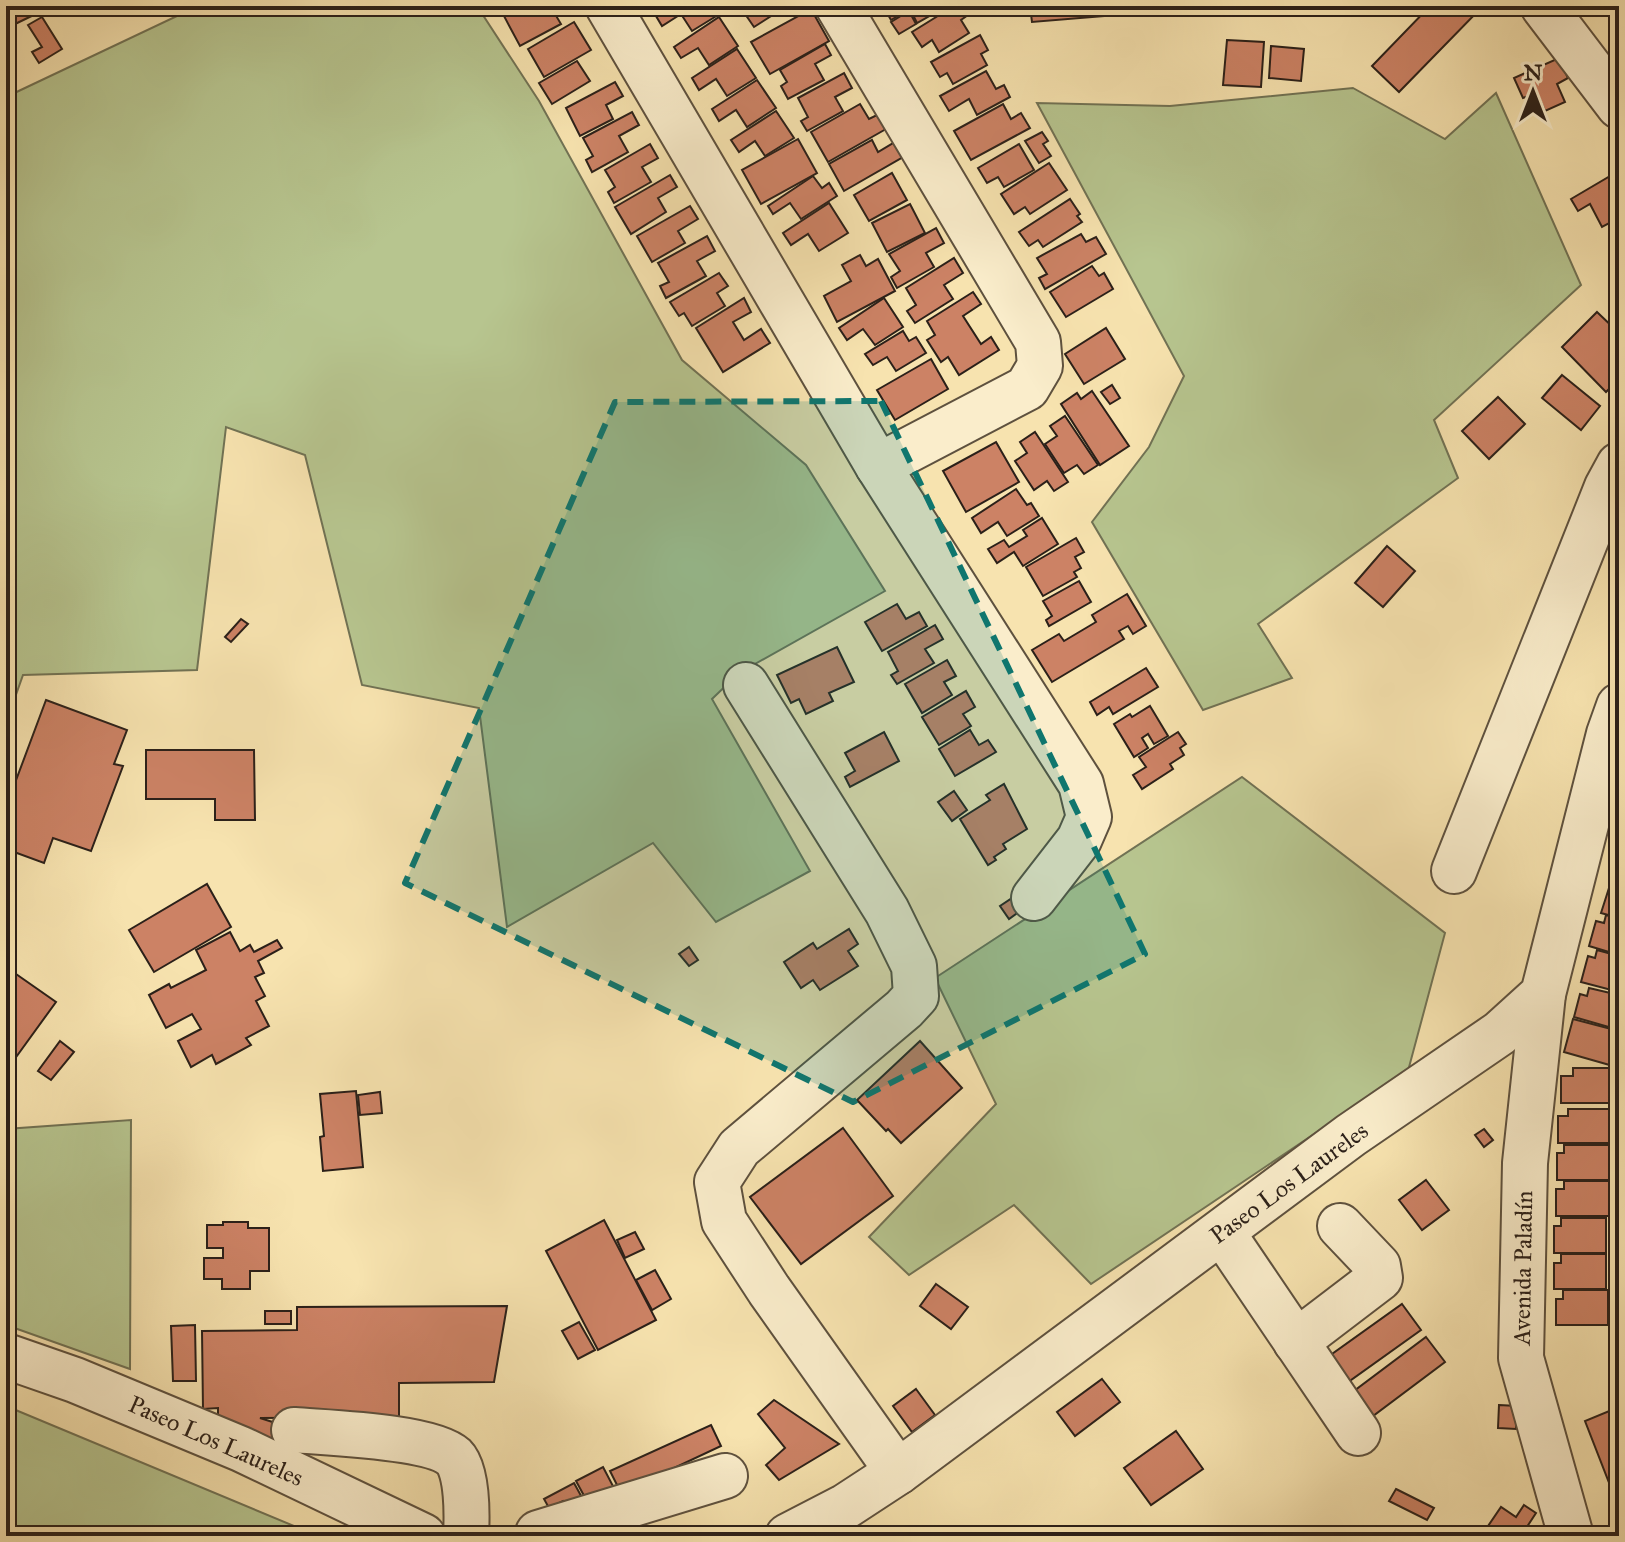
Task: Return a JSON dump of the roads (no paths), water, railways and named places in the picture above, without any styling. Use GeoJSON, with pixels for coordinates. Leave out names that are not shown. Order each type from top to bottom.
{"type":"FeatureCollection","features":[{"type":"Feature","properties":{"kind":"street"},"geometry":{"type":"LineString","coordinates":[[608,6],[878,466],[1081,784],[1089,817],[1079,840],[1034,898]]}},
{"type":"Feature","properties":{"kind":"street"},"geometry":{"type":"LineString","coordinates":[[838,6],[1038,342],[1040,366],[1027,388],[878,466]]}},
{"type":"Feature","properties":{"kind":"street"},"geometry":{"type":"LineString","coordinates":[[1543,6],[1619,106]]}},
{"type":"Feature","properties":{"kind":"street"},"geometry":{"type":"LineString","coordinates":[[1454,871],[1607,487],[1619,465]]}},
{"type":"Feature","properties":{"kind":"street"},"geometry":{"type":"LineString","coordinates":[[746,685],[887,911],[914,966],[916,996],[739,1148],[717,1182],[724,1221],[898,1472]]}},
{"type":"Feature","properties":{"kind":"street"},"geometry":{"type":"LineString","coordinates":[[1543,994],[1609,734],[1619,706]]}},
{"type":"Feature","properties":{"kind":"street","name":"Paseo Los Laureles"},"geometry":{"type":"LineString","coordinates":[[788,1536],[846,1506],[898,1472],[1351,1135],[1500,1033],[1543,994]]}},
{"type":"Feature","properties":{"kind":"street","name":"Avenida Paladín"},"geometry":{"type":"LineString","coordinates":[[1543,994],[1525,1163],[1521,1358],[1571,1536]]}},
{"type":"Feature","properties":{"kind":"street"},"geometry":{"type":"LineString","coordinates":[[1296,1342],[1380,1278],[1378,1266],[1340,1226]]}},
{"type":"Feature","properties":{"kind":"street"},"geometry":{"type":"LineString","coordinates":[[1222,1232],[1358,1433]]}},
{"type":"Feature","properties":{"kind":"street","name":"Paseo Los Laureles"},"geometry":{"type":"LineString","coordinates":[[6,1356],[75,1380],[241,1449],[423,1536]]}},
{"type":"Feature","properties":{"kind":"street"},"geometry":{"type":"LineString","coordinates":[[294,1430],[424,1443],[453,1457],[462,1472],[466,1536]]}},
{"type":"Feature","properties":{"kind":"street"},"geometry":{"type":"LineString","coordinates":[[538,1533],[725,1476]]}}]}
